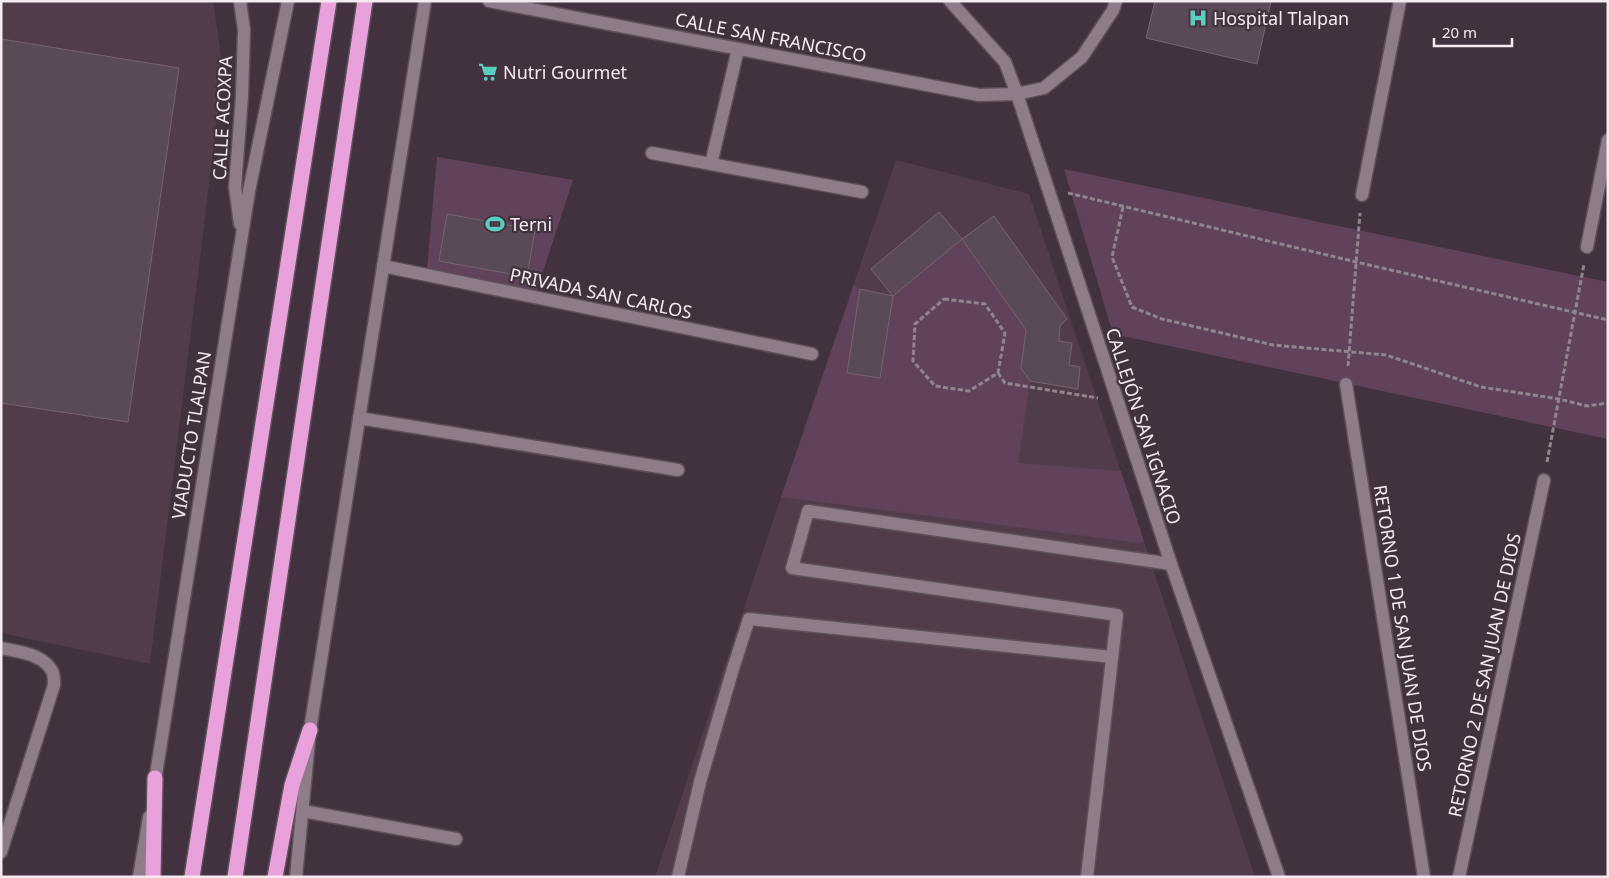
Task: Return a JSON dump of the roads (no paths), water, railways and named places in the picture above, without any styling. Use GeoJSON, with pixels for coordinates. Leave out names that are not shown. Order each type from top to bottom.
{"type":"FeatureCollection","features":[{"type":"Feature","properties":{"kind":"highway"},"geometry":{"type":"LineString","coordinates":[[192,877],[328,1]]}},
{"type":"Feature","properties":{"kind":"highway"},"geometry":{"type":"LineString","coordinates":[[234,877],[365,1]]}},
{"type":"Feature","properties":{"kind":"highway"},"geometry":{"type":"LineString","coordinates":[[275,877],[292,785],[310,730]]}},
{"type":"Feature","properties":{"kind":"highway"},"geometry":{"type":"LineString","coordinates":[[153,877],[155,778]]}},
{"type":"Feature","properties":{"kind":"street","name":"CALLE ACOXPA"},"geometry":{"type":"LineString","coordinates":[[240,1],[244,30],[242,96],[235,187],[242,236]]}},
{"type":"Feature","properties":{"kind":"street","name":"VIADUCTO TLALPAN"},"geometry":{"type":"LineString","coordinates":[[139,877],[249,191],[288,1]]}},
{"type":"Feature","properties":{"kind":"street"},"geometry":{"type":"LineString","coordinates":[[296,877],[310,730],[425,1]]}},
{"type":"Feature","properties":{"kind":"street","name":"CALLE SAN FRANCISCO"},"geometry":{"type":"LineString","coordinates":[[490,1],[979,95],[1017,94],[1044,88],[1082,57],[1113,10],[1116,1]]}},
{"type":"Feature","properties":{"kind":"street","name":"CALLEJÓN SAN IGNACIO"},"geometry":{"type":"LineString","coordinates":[[950,1],[1005,62],[1171,564],[1279,877]]}},
{"type":"Feature","properties":{"kind":"street"},"geometry":{"type":"LineString","coordinates":[[1362,195],[1400,1]]}},
{"type":"Feature","properties":{"kind":"street"},"geometry":{"type":"LineString","coordinates":[[711,164],[738,49]]}},
{"type":"Feature","properties":{"kind":"street"},"geometry":{"type":"LineString","coordinates":[[1587,247],[1608,140]]}},
{"type":"Feature","properties":{"kind":"street"},"geometry":{"type":"LineString","coordinates":[[652,153],[862,192]]}},
{"type":"Feature","properties":{"kind":"street","name":"PRIVADA SAN CARLOS"},"geometry":{"type":"LineString","coordinates":[[383,266],[812,354]]}},
{"type":"Feature","properties":{"kind":"street","name":"RETORNO 1 DE SAN JUAN DE DIOS"},"geometry":{"type":"LineString","coordinates":[[1346,384],[1424,877]]}},
{"type":"Feature","properties":{"kind":"street"},"geometry":{"type":"LineString","coordinates":[[359,418],[678,470]]}},
{"type":"Feature","properties":{"kind":"street","name":"RETORNO 2 DE SAN JUAN DE DIOS"},"geometry":{"type":"LineString","coordinates":[[1458,877],[1544,480]]}},
{"type":"Feature","properties":{"kind":"street"},"geometry":{"type":"LineString","coordinates":[[1087,877],[1117,614],[792,568],[808,511],[1171,564]]}},
{"type":"Feature","properties":{"kind":"street"},"geometry":{"type":"LineString","coordinates":[[678,877],[700,782],[732,672],[750,619],[1112,658]]}},
{"type":"Feature","properties":{"kind":"street"},"geometry":{"type":"LineString","coordinates":[[1,648],[30,654],[44,662],[53,673],[54,685],[6,823],[1,852]]}},
{"type":"Feature","properties":{"kind":"street"},"geometry":{"type":"LineString","coordinates":[[303,811],[456,839]]}},
{"type":"Feature","properties":{"kind":"place","name":"Hospital Tlalpan"},"geometry":{"type":"Point","coordinates":[1198,18]}},
{"type":"Feature","properties":{"kind":"place","name":"Nutri Gourmet"},"geometry":{"type":"Point","coordinates":[488,72]}},
{"type":"Feature","properties":{"kind":"place","name":"Terni"},"geometry":{"type":"Point","coordinates":[495,224]}}]}
